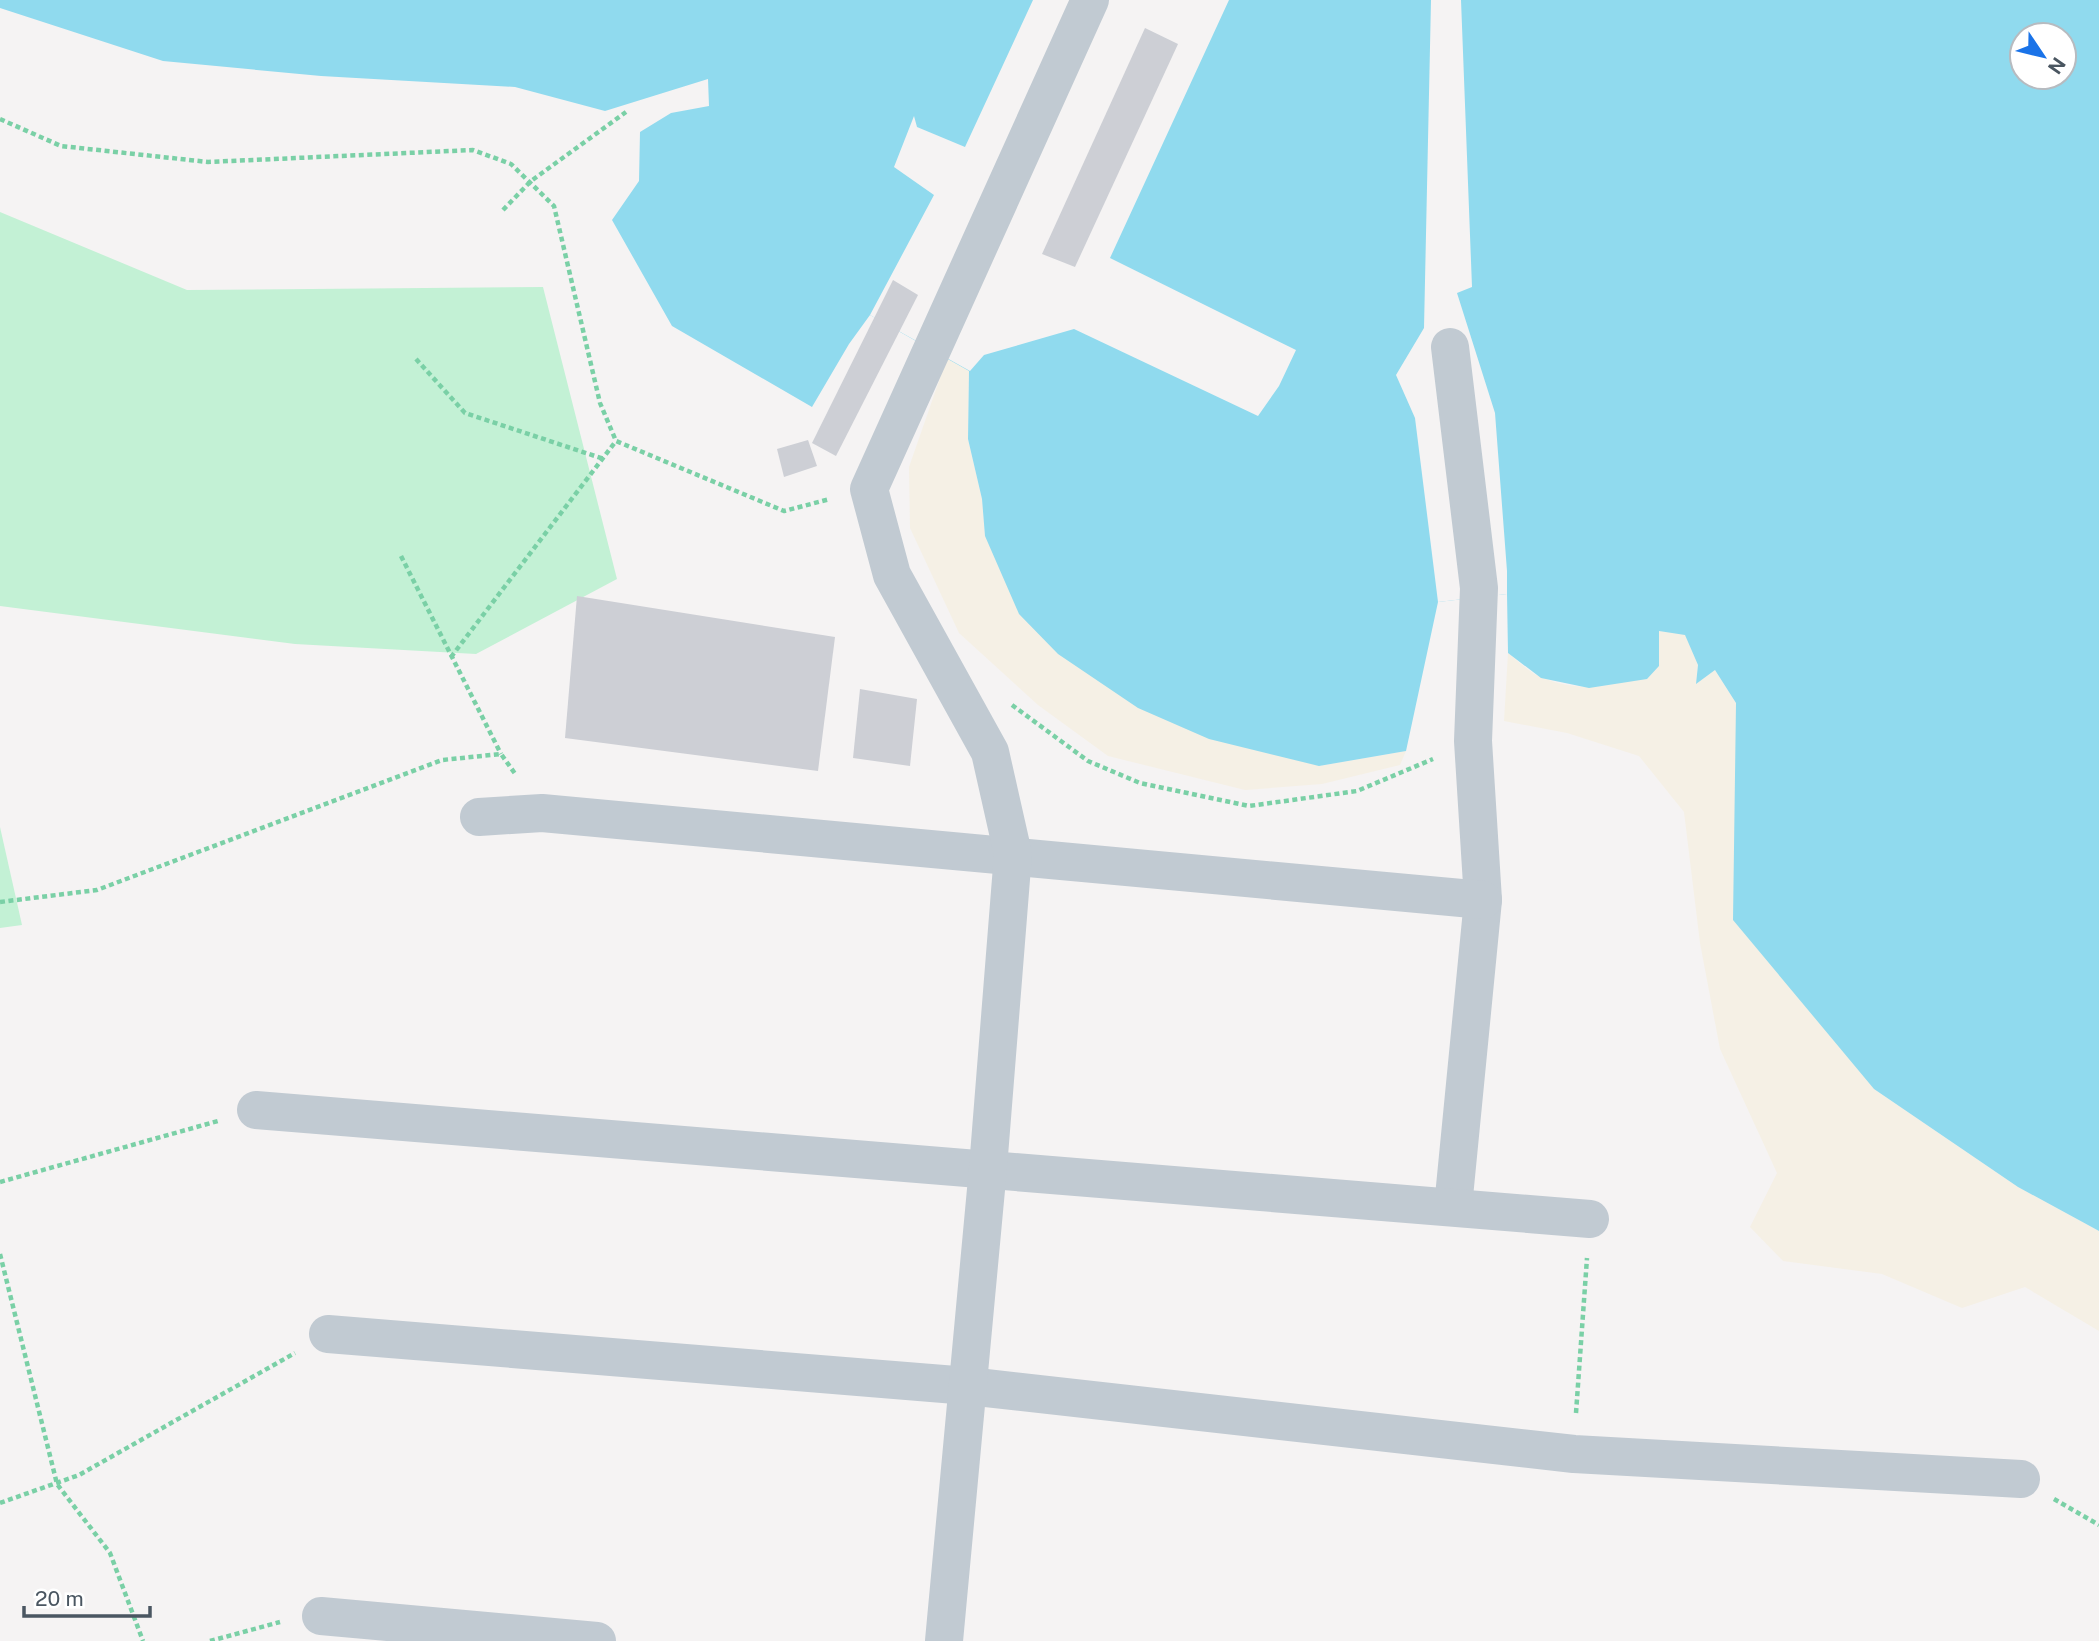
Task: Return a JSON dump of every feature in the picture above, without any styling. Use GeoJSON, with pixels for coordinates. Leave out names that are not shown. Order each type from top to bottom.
{"type":"FeatureCollection","features":[{"type":"Feature","properties":{"kind":"street"},"geometry":{"type":"LineString","coordinates":[[944,1641],[988,1168],[1013,854],[990,752],[892,575],[869,489],[1090,0]]}},
{"type":"Feature","properties":{"kind":"street"},"geometry":{"type":"LineString","coordinates":[[1450,347],[1479,588],[1473,741],[1483,900],[1453,1207]]}},
{"type":"Feature","properties":{"kind":"street"},"geometry":{"type":"LineString","coordinates":[[479,817],[542,813],[1013,854],[1483,900]]}},
{"type":"Feature","properties":{"kind":"street"},"geometry":{"type":"LineString","coordinates":[[256,1110],[1590,1219]]}},
{"type":"Feature","properties":{"kind":"street"},"geometry":{"type":"LineString","coordinates":[[328,1334],[968,1387],[1574,1454],[2021,1479]]}},
{"type":"Feature","properties":{"kind":"street"},"geometry":{"type":"LineString","coordinates":[[303,1618],[597,1641]]}},
{"type":"Feature","properties":{"kind":"path"},"geometry":{"type":"LineString","coordinates":[[503,210],[531,181],[626,113]]}},
{"type":"Feature","properties":{"kind":"path"},"geometry":{"type":"LineString","coordinates":[[0,119],[61,146],[208,162],[473,150],[511,164],[554,206],[566,267],[600,403],[616,441],[783,511],[869,489]]}},
{"type":"Feature","properties":{"kind":"path"},"geometry":{"type":"LineString","coordinates":[[416,359],[465,413],[604,459]]}},
{"type":"Feature","properties":{"kind":"path"},"geometry":{"type":"LineString","coordinates":[[451,657],[616,441]]}},
{"type":"Feature","properties":{"kind":"path"},"geometry":{"type":"LineString","coordinates":[[401,556],[501,754],[542,813]]}},
{"type":"Feature","properties":{"kind":"path"},"geometry":{"type":"LineString","coordinates":[[1004,699],[1088,761],[1140,783],[1249,806],[1357,791],[1473,741]]}},
{"type":"Feature","properties":{"kind":"path"},"geometry":{"type":"LineString","coordinates":[[0,902],[97,890],[442,760],[501,754]]}},
{"type":"Feature","properties":{"kind":"path"},"geometry":{"type":"LineString","coordinates":[[0,1182],[256,1110]]}},
{"type":"Feature","properties":{"kind":"path"},"geometry":{"type":"LineString","coordinates":[[1574,1454],[1590,1219]]}},
{"type":"Feature","properties":{"kind":"path"},"geometry":{"type":"LineString","coordinates":[[0,1254],[57,1484],[110,1553],[143,1641]]}},
{"type":"Feature","properties":{"kind":"path"},"geometry":{"type":"LineString","coordinates":[[0,1503],[79,1475],[328,1334]]}},
{"type":"Feature","properties":{"kind":"path"},"geometry":{"type":"LineString","coordinates":[[2021,1479],[2099,1525]]}},
{"type":"Feature","properties":{"kind":"path"},"geometry":{"type":"LineString","coordinates":[[210,1641],[303,1618]]}},
{"type":"Feature","properties":{"kind":"green space"},"geometry":{"type":"Polygon","coordinates":[[[0,212],[187,290],[543,287],[617,579],[476,654],[295,644],[0,606],[0,212]]]}},
{"type":"Feature","properties":{"kind":"green space"},"geometry":{"type":"Polygon","coordinates":[[[0,827],[22,925],[0,928],[0,827]]]}},
{"type":"Feature","properties":{"kind":"sand"},"geometry":{"type":"Polygon","coordinates":[[[947,358],[969,371],[968,439],[982,499],[985,536],[1319,766],[1406,751],[1400,765],[1322,784],[1245,790],[1108,756],[1038,705],[959,633],[910,528],[909,467],[947,358]]]}},
{"type":"Feature","properties":{"kind":"sand"},"geometry":{"type":"Polygon","coordinates":[[[1659,631],[1685,634],[1698,665],[1696,684],[1715,670],[1736,703],[1736,768],[1874,1089],[2018,1187],[2099,1231],[2099,1331],[2025,1287],[1962,1308],[1882,1274],[1783,1261],[1750,1227],[1777,1173],[1720,1049],[1700,943],[1684,812],[1639,756],[1567,733],[1504,721],[1508,653],[1543,678],[1573,686],[1602,686],[1631,679],[1659,666],[1659,631]]]}},
{"type":"Feature","properties":{"kind":"water"},"geometry":{"type":"Polygon","coordinates":[[[0,0],[2099,0],[2099,1231],[2018,1187],[1874,1089],[1733,920],[1736,703],[1715,670],[1696,684],[1698,665],[1685,635],[1659,631],[1659,666],[1647,679],[1589,688],[1541,678],[1508,653],[1507,594],[1438,602],[1406,751],[1319,766],[1209,739],[1138,708],[1058,654],[1019,614],[985,536],[982,499],[968,439],[969,371],[870,315],[849,344],[812,407],[672,326],[612,220],[639,181],[640,132],[671,113],[709,106],[708,79],[605,111],[515,87],[321,76],[163,61],[0,8],[0,0]]]}},
{"type":"Feature","properties":{"kind":"pier"},"geometry":{"type":"Polygon","coordinates":[[[1033,0],[1229,0],[1110,258],[1296,350],[1279,386],[1258,416],[1074,329],[984,355],[970,371],[870,315],[934,195],[894,167],[914,116],[917,127],[965,147],[1033,0]]]}},
{"type":"Feature","properties":{"kind":"pier"},"geometry":{"type":"Polygon","coordinates":[[[1431,0],[1461,0],[1472,287],[1457,293],[1495,413],[1507,571],[1507,594],[1438,602],[1415,418],[1396,375],[1424,328],[1431,0]]]}},
{"type":"Feature","properties":{"kind":"building"},"geometry":{"type":"Polygon","coordinates":[[[1145,28],[1178,44],[1075,267],[1042,254],[1145,28]]]}},
{"type":"Feature","properties":{"kind":"building"},"geometry":{"type":"Polygon","coordinates":[[[893,280],[918,295],[836,456],[812,443],[893,280]]]}},
{"type":"Feature","properties":{"kind":"building"},"geometry":{"type":"Polygon","coordinates":[[[808,440],[817,466],[784,477],[777,449],[808,440]]]}},
{"type":"Feature","properties":{"kind":"building"},"geometry":{"type":"Polygon","coordinates":[[[577,596],[835,637],[818,771],[565,738],[577,596]]]}},
{"type":"Feature","properties":{"kind":"building"},"geometry":{"type":"Polygon","coordinates":[[[860,689],[917,699],[910,766],[853,758],[860,689]]]}}]}
